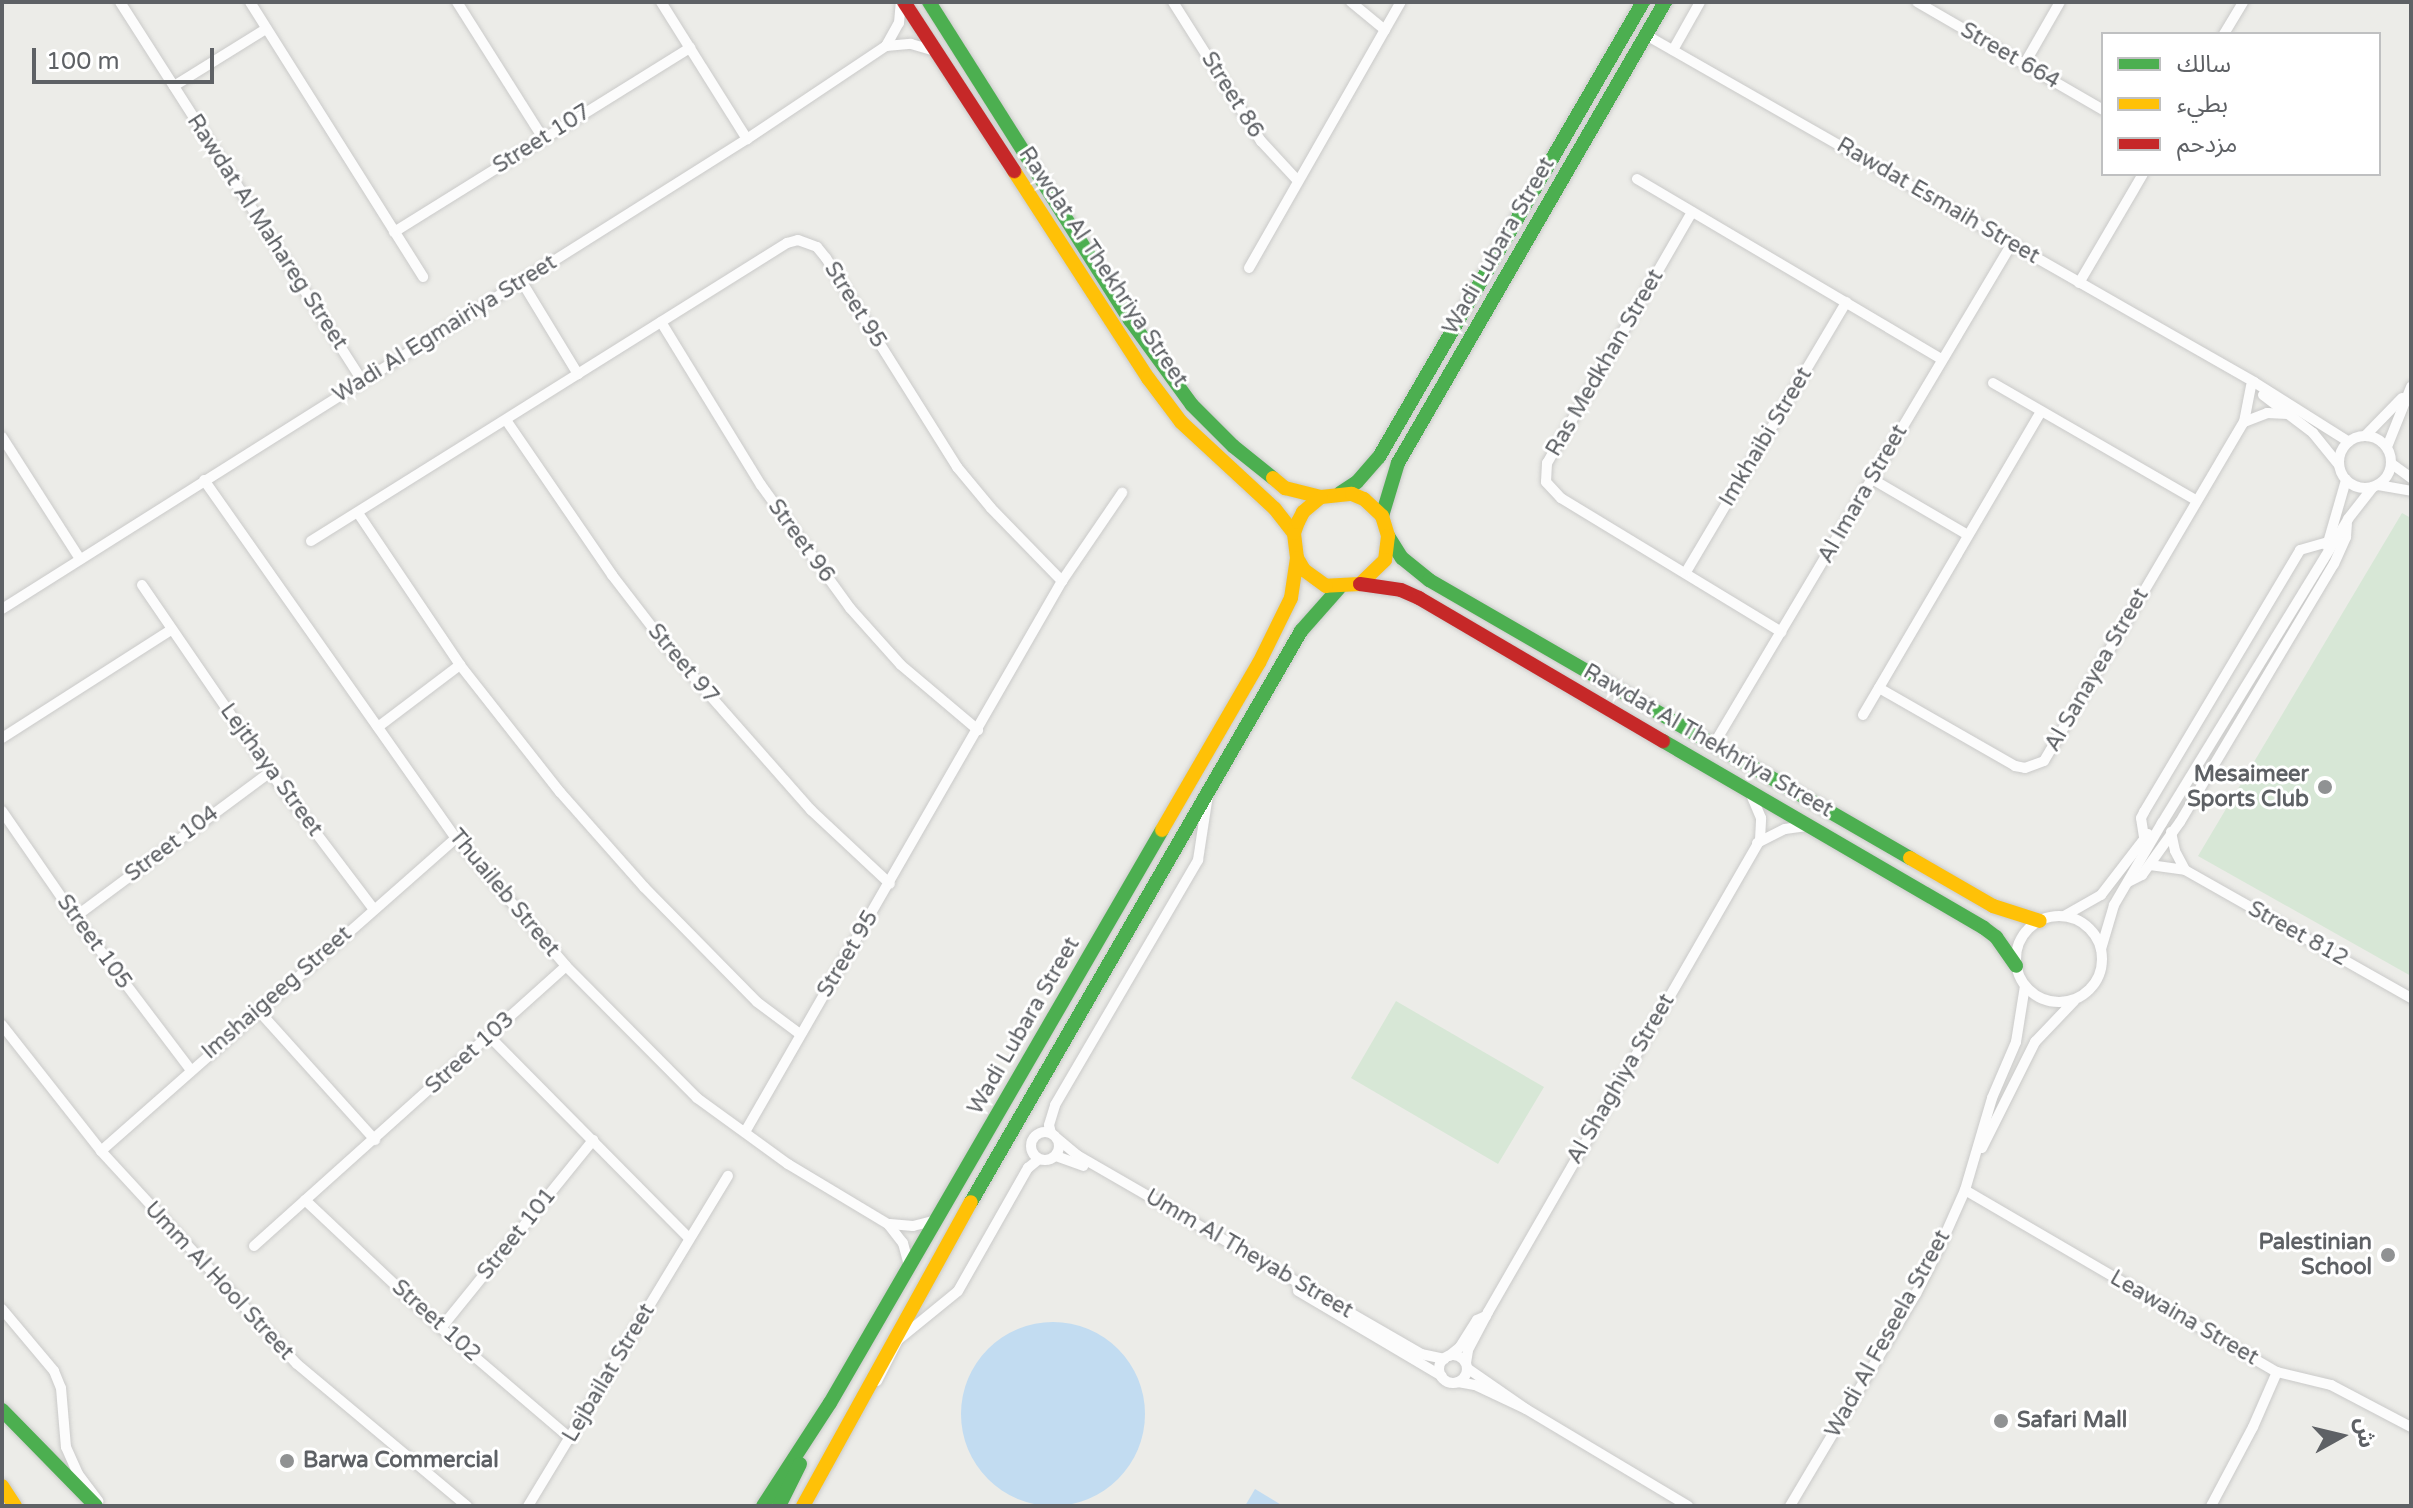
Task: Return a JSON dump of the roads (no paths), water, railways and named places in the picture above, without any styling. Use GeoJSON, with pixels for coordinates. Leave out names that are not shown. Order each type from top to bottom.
{"type":"FeatureCollection","features":[{"type":"Feature","properties":{"kind":"main road","name":"Rawdat Al Thekhriya Street"},"geometry":{"type":"LineString","coordinates":[[903,2],[1148,378],[1181,422],[1275,509],[1294,533]]}},
{"type":"Feature","properties":{"kind":"main road","name":"Rawdat Al Thekhriya Street"},"geometry":{"type":"LineString","coordinates":[[929,2],[1130,320],[1183,393],[1233,446],[1272,480],[1300,494],[1321,497]]}},
{"type":"Feature","properties":{"kind":"main road","name":"Wadi Lubara Street"},"geometry":{"type":"LineString","coordinates":[[1340,493],[1357,482],[1379,457],[1643,2]]}},
{"type":"Feature","properties":{"kind":"main road","name":"Wadi Lubara Street"},"geometry":{"type":"LineString","coordinates":[[1382,516],[1398,463],[1665,2]]}},
{"type":"Feature","properties":{"kind":"main road"},"geometry":{"type":"LineString","coordinates":[[1340,493],[1364,499],[1382,516],[1388,536],[1385,560],[1370,578],[1360,584],[1339,588],[1313,579],[1297,558],[1294,533],[1303,512],[1321,497],[1340,493]]}},
{"type":"Feature","properties":{"kind":"main road","name":"Rawdat Al Thekhriya Street"},"geometry":{"type":"LineString","coordinates":[[1388,536],[1402,558],[1429,580],[1993,906],[2040,921]]}},
{"type":"Feature","properties":{"kind":"main road","name":"Wadi Lubara Street"},"geometry":{"type":"LineString","coordinates":[[763,1506],[830,1403],[1284,620],[1297,558]]}},
{"type":"Feature","properties":{"kind":"main road","name":"Rawdat Al Thekhriya Street"},"geometry":{"type":"LineString","coordinates":[[1360,584],[1401,590],[1419,598],[1984,928],[1996,937],[2016,966]]}},
{"type":"Feature","properties":{"kind":"main road","name":"Wadi Lubara Street"},"geometry":{"type":"LineString","coordinates":[[803,1506],[1209,785],[1301,631],[1339,588]]}},
{"type":"Feature","properties":{"kind":"main road"},"geometry":{"type":"LineString","coordinates":[[779,1506],[830,1403]]}},
{"type":"Feature","properties":{"kind":"main road"},"geometry":{"type":"LineString","coordinates":[[2,1410],[96,1506]]}},
{"type":"Feature","properties":{"kind":"main road"},"geometry":{"type":"LineString","coordinates":[[2,1486],[15,1506]]}},
{"type":"Feature","properties":{"kind":"main road"},"geometry":{"type":"LineString","coordinates":[[2,1492],[15,1506]]}},
{"type":"Feature","properties":{"kind":"street","name":"Rawdat Al Mahareg Street"},"geometry":{"type":"LineString","coordinates":[[120,2],[362,381]]}},
{"type":"Feature","properties":{"kind":"street"},"geometry":{"type":"LineString","coordinates":[[250,2],[423,277]]}},
{"type":"Feature","properties":{"kind":"street"},"geometry":{"type":"LineString","coordinates":[[457,2],[543,138]]}},
{"type":"Feature","properties":{"kind":"street"},"geometry":{"type":"LineString","coordinates":[[661,2],[747,139]]}},
{"type":"Feature","properties":{"kind":"street"},"geometry":{"type":"LineString","coordinates":[[886,46],[899,23],[903,2]]}},
{"type":"Feature","properties":{"kind":"street","name":"Street 86"},"geometry":{"type":"LineString","coordinates":[[1173,2],[1261,141],[1298,181]]}},
{"type":"Feature","properties":{"kind":"street"},"geometry":{"type":"LineString","coordinates":[[1351,2],[1385,30]]}},
{"type":"Feature","properties":{"kind":"street"},"geometry":{"type":"LineString","coordinates":[[1249,268],[1401,2]]}},
{"type":"Feature","properties":{"kind":"street"},"geometry":{"type":"LineString","coordinates":[[1673,50],[1700,2]]}},
{"type":"Feature","properties":{"kind":"street","name":"Street 664"},"geometry":{"type":"LineString","coordinates":[[1917,2],[2101,109]]}},
{"type":"Feature","properties":{"kind":"street"},"geometry":{"type":"LineString","coordinates":[[2025,63],[2060,2]]}},
{"type":"Feature","properties":{"kind":"street"},"geometry":{"type":"LineString","coordinates":[[2225,32],[2243,2]]}},
{"type":"Feature","properties":{"kind":"street"},"geometry":{"type":"LineString","coordinates":[[174,86],[266,29]]}},
{"type":"Feature","properties":{"kind":"street","name":"Rawdat Esmaih Street"},"geometry":{"type":"LineString","coordinates":[[1646,35],[2229,369],[2349,442]]}},
{"type":"Feature","properties":{"kind":"street"},"geometry":{"type":"LineString","coordinates":[[886,46],[911,44],[935,52]]}},
{"type":"Feature","properties":{"kind":"street","name":"Wadi Al Egmairiya Street"},"geometry":{"type":"LineString","coordinates":[[2,609],[747,139],[886,46]]}},
{"type":"Feature","properties":{"kind":"street","name":"Street 107"},"geometry":{"type":"LineString","coordinates":[[394,232],[690,48]]}},
{"type":"Feature","properties":{"kind":"street"},"geometry":{"type":"LineString","coordinates":[[2079,283],[2142,176]]}},
{"type":"Feature","properties":{"kind":"street"},"geometry":{"type":"LineString","coordinates":[[1637,179],[1941,359]]}},
{"type":"Feature","properties":{"kind":"street","name":"Ras Medkhan Street"},"geometry":{"type":"LineString","coordinates":[[1692,212],[1547,463],[1546,482],[1561,498],[1781,632]]}},
{"type":"Feature","properties":{"kind":"street","name":"Street 95"},"geometry":{"type":"LineString","coordinates":[[311,541],[787,243],[807,241],[817,247],[957,467],[1020,540],[1062,581]]}},
{"type":"Feature","properties":{"kind":"street","name":"Al Imara Street"},"geometry":{"type":"LineString","coordinates":[[1714,744],[2011,245]]}},
{"type":"Feature","properties":{"kind":"street"},"geometry":{"type":"LineString","coordinates":[[522,282],[578,374]]}},
{"type":"Feature","properties":{"kind":"street","name":"Imkhaibi Street"},"geometry":{"type":"LineString","coordinates":[[1686,572],[1846,302]]}},
{"type":"Feature","properties":{"kind":"street","name":"Street 96"},"geometry":{"type":"LineString","coordinates":[[661,322],[761,485],[850,608],[901,665],[978,730]]}},
{"type":"Feature","properties":{"kind":"street","name":"Rawdat Esmaih Street"},"geometry":{"type":"LineString","coordinates":[[2229,369],[2291,415],[2323,443],[2339,465]]}},
{"type":"Feature","properties":{"kind":"street"},"geometry":{"type":"LineString","coordinates":[[1993,383],[2196,500]]}},
{"type":"Feature","properties":{"kind":"street","name":"Al Sanayea Street"},"geometry":{"type":"LineString","coordinates":[[1879,688],[2015,766],[2035,767],[2051,752],[2244,422],[2251,386]]}},
{"type":"Feature","properties":{"kind":"street"},"geometry":{"type":"LineString","coordinates":[[2410,389],[2365,436],[2343,448],[2339,465],[2346,480],[2358,488],[2411,491]]}},
{"type":"Feature","properties":{"kind":"street"},"geometry":{"type":"LineString","coordinates":[[2162,823],[2144,837],[2101,895],[2064,916],[2040,921],[2021,939],[2016,966],[2025,986],[2048,1001],[2076,999],[2086,993],[2100,974],[2101,949],[2110,916],[2127,883],[2348,519],[2390,473],[2392,464],[2387,447],[2410,389]]}},
{"type":"Feature","properties":{"kind":"street"},"geometry":{"type":"LineString","coordinates":[[1863,715],[2041,411]]}},
{"type":"Feature","properties":{"kind":"street"},"geometry":{"type":"LineString","coordinates":[[2244,422],[2267,413],[2291,415]]}},
{"type":"Feature","properties":{"kind":"street","name":"Street 97"},"geometry":{"type":"LineString","coordinates":[[506,420],[612,575],[669,649],[811,810],[890,884]]}},
{"type":"Feature","properties":{"kind":"street"},"geometry":{"type":"LineString","coordinates":[[2365,436],[2387,447]]}},
{"type":"Feature","properties":{"kind":"street"},"geometry":{"type":"LineString","coordinates":[[2,437],[80,559]]}},
{"type":"Feature","properties":{"kind":"street"},"geometry":{"type":"LineString","coordinates":[[2392,464],[2411,478]]}},
{"type":"Feature","properties":{"kind":"street"},"geometry":{"type":"LineString","coordinates":[[1872,479],[1968,535]]}},
{"type":"Feature","properties":{"kind":"street","name":"Thuaileb Street"},"geometry":{"type":"LineString","coordinates":[[204,480],[456,838],[566,966],[697,1098],[788,1164],[888,1224]]}},
{"type":"Feature","properties":{"kind":"street"},"geometry":{"type":"LineString","coordinates":[[2314,573],[2328,542],[2346,480]]}},
{"type":"Feature","properties":{"kind":"street","name":"Street 95"},"geometry":{"type":"LineString","coordinates":[[745,1132],[1062,581],[1122,493]]}},
{"type":"Feature","properties":{"kind":"street"},"geometry":{"type":"LineString","coordinates":[[358,513],[460,665],[560,792],[644,887],[757,1002],[800,1034]]}},
{"type":"Feature","properties":{"kind":"street"},"geometry":{"type":"LineString","coordinates":[[2127,883],[2142,875],[2150,865],[2334,564],[2346,537],[2348,519]]}},
{"type":"Feature","properties":{"kind":"street"},"geometry":{"type":"LineString","coordinates":[[2144,837],[2141,818],[2144,812],[2300,550],[2328,542]]}},
{"type":"Feature","properties":{"kind":"street","name":"Lejthaya Street"},"geometry":{"type":"LineString","coordinates":[[142,585],[270,772],[373,908]]}},
{"type":"Feature","properties":{"kind":"street"},"geometry":{"type":"LineString","coordinates":[[2,738],[171,630]]}},
{"type":"Feature","properties":{"kind":"street"},"geometry":{"type":"LineString","coordinates":[[378,727],[460,665]]}},
{"type":"Feature","properties":{"kind":"street","name":"Street 104"},"geometry":{"type":"LineString","coordinates":[[75,917],[270,772]]}},
{"type":"Feature","properties":{"kind":"street"},"geometry":{"type":"LineString","coordinates":[[849,1422],[886,1368],[898,1340],[958,1291],[1028,1168],[1039,1159],[1056,1156],[1054,1136],[1049,1125],[1055,1105],[1198,860],[1209,785]]}},
{"type":"Feature","properties":{"kind":"street"},"geometry":{"type":"LineString","coordinates":[[1749,791],[1761,818],[1757,843]]}},
{"type":"Feature","properties":{"kind":"street","name":"Street 105"},"geometry":{"type":"LineString","coordinates":[[2,811],[75,917],[190,1069]]}},
{"type":"Feature","properties":{"kind":"street"},"geometry":{"type":"LineString","coordinates":[[1757,843],[1785,829],[1810,826]]}},
{"type":"Feature","properties":{"kind":"street"},"geometry":{"type":"LineString","coordinates":[[2171,832],[2175,851],[2185,870]]}},
{"type":"Feature","properties":{"kind":"street","name":"Imshaigeeg Street"},"geometry":{"type":"LineString","coordinates":[[101,1151],[190,1069],[456,838]]}},
{"type":"Feature","properties":{"kind":"street","name":"Al Shaghiya Street"},"geometry":{"type":"LineString","coordinates":[[1466,1366],[1468,1350],[1486,1316],[1757,843]]}},
{"type":"Feature","properties":{"kind":"street","name":"Street 812"},"geometry":{"type":"LineString","coordinates":[[2150,865],[2185,870],[2411,998]]}},
{"type":"Feature","properties":{"kind":"street"},"geometry":{"type":"LineString","coordinates":[[2064,916],[2088,927],[2101,949]]}},
{"type":"Feature","properties":{"kind":"street","name":"Street 103"},"geometry":{"type":"LineString","coordinates":[[254,1246],[566,966]]}},
{"type":"Feature","properties":{"kind":"street","name":"Wadi Al Feseela Street"},"geometry":{"type":"LineString","coordinates":[[1977,1157],[1983,1122],[2016,1042],[2025,986]]}},
{"type":"Feature","properties":{"kind":"street","name":"Wadi Al Feseela Street"},"geometry":{"type":"LineString","coordinates":[[1790,1506],[1916,1294],[1965,1190],[1977,1157],[2035,1042],[2076,999]]}},
{"type":"Feature","properties":{"kind":"street"},"geometry":{"type":"LineString","coordinates":[[258,1010],[375,1140]]}},
{"type":"Feature","properties":{"kind":"street","name":"Umm Al Hool Street"},"geometry":{"type":"LineString","coordinates":[[2,1025],[101,1151],[297,1364],[467,1506]]}},
{"type":"Feature","properties":{"kind":"street"},"geometry":{"type":"LineString","coordinates":[[489,1036],[689,1238]]}},
{"type":"Feature","properties":{"kind":"street"},"geometry":{"type":"LineString","coordinates":[[1039,1159],[1032,1151],[1032,1140],[1040,1132],[1054,1136]]}},
{"type":"Feature","properties":{"kind":"street","name":"Umm Al Theyab Street"},"geometry":{"type":"LineString","coordinates":[[1054,1136],[1077,1155],[1421,1354],[1447,1358]]}},
{"type":"Feature","properties":{"kind":"street","name":"Street 101"},"geometry":{"type":"LineString","coordinates":[[441,1328],[593,1140]]}},
{"type":"Feature","properties":{"kind":"street","name":"Umm Al Theyab Street"},"geometry":{"type":"LineString","coordinates":[[1056,1156],[1075,1161],[1442,1376]]}},
{"type":"Feature","properties":{"kind":"street","name":"Lejbailat Street"},"geometry":{"type":"LineString","coordinates":[[528,1506],[728,1176]]}},
{"type":"Feature","properties":{"kind":"street","name":"Leawaina Street"},"geometry":{"type":"LineString","coordinates":[[1965,1190],[2277,1372],[2331,1385],[2411,1427]]}},
{"type":"Feature","properties":{"kind":"street","name":"Street 102"},"geometry":{"type":"LineString","coordinates":[[305,1200],[441,1328],[571,1439]]}},
{"type":"Feature","properties":{"kind":"street"},"geometry":{"type":"LineString","coordinates":[[888,1224],[913,1226],[938,1219]]}},
{"type":"Feature","properties":{"kind":"street"},"geometry":{"type":"LineString","coordinates":[[888,1224],[903,1243],[909,1268]]}},
{"type":"Feature","properties":{"kind":"street"},"geometry":{"type":"LineString","coordinates":[[2,1309],[54,1371],[62,1397],[66,1447],[78,1474],[102,1506]]}},
{"type":"Feature","properties":{"kind":"street","name":"Al Shaghiya Street"},"geometry":{"type":"LineString","coordinates":[[1447,1358],[1460,1347],[1477,1320],[1486,1316]]}},
{"type":"Feature","properties":{"kind":"street"},"geometry":{"type":"LineString","coordinates":[[1526,1409],[1509,1404],[1475,1385],[1448,1382],[1440,1369],[1447,1358],[1461,1357],[1466,1366],[1526,1409],[1688,1506]]}},
{"type":"Feature","properties":{"kind":"street"},"geometry":{"type":"LineString","coordinates":[[1458,1382],[1465,1377],[1466,1366]]}},
{"type":"Feature","properties":{"kind":"street"},"geometry":{"type":"LineString","coordinates":[[2211,1506],[2253,1427],[2277,1372]]}},
{"type":"Feature","properties":{"kind":"water"},"geometry":{"type":"Polygon","coordinates":[[[1053,1322],[1071,1323],[1088,1329],[1118,1349],[1138,1379],[1144,1396],[1144,1432],[1138,1449],[1118,1479],[1088,1499],[1071,1505],[1053,1506],[1035,1505],[1018,1499],[988,1479],[968,1449],[962,1432],[961,1414],[962,1396],[968,1379],[988,1349],[1018,1329],[1035,1323],[1053,1322]]]}},
{"type":"Feature","properties":{"kind":"water"},"geometry":{"type":"Polygon","coordinates":[[[1255,1489],[1283,1506],[1245,1506],[1255,1489]]]}},
{"type":"Feature","properties":{"kind":"place","name":"Mesaimeer Sports Club"},"geometry":{"type":"Point","coordinates":[2325,787]}},
{"type":"Feature","properties":{"kind":"place","name":"Palestinian School"},"geometry":{"type":"Point","coordinates":[2388,1255]}},
{"type":"Feature","properties":{"kind":"place","name":"Safari Mall"},"geometry":{"type":"Point","coordinates":[2001,1421]}},
{"type":"Feature","properties":{"kind":"place","name":"Barwa Commercial"},"geometry":{"type":"Point","coordinates":[287,1461]}}]}
